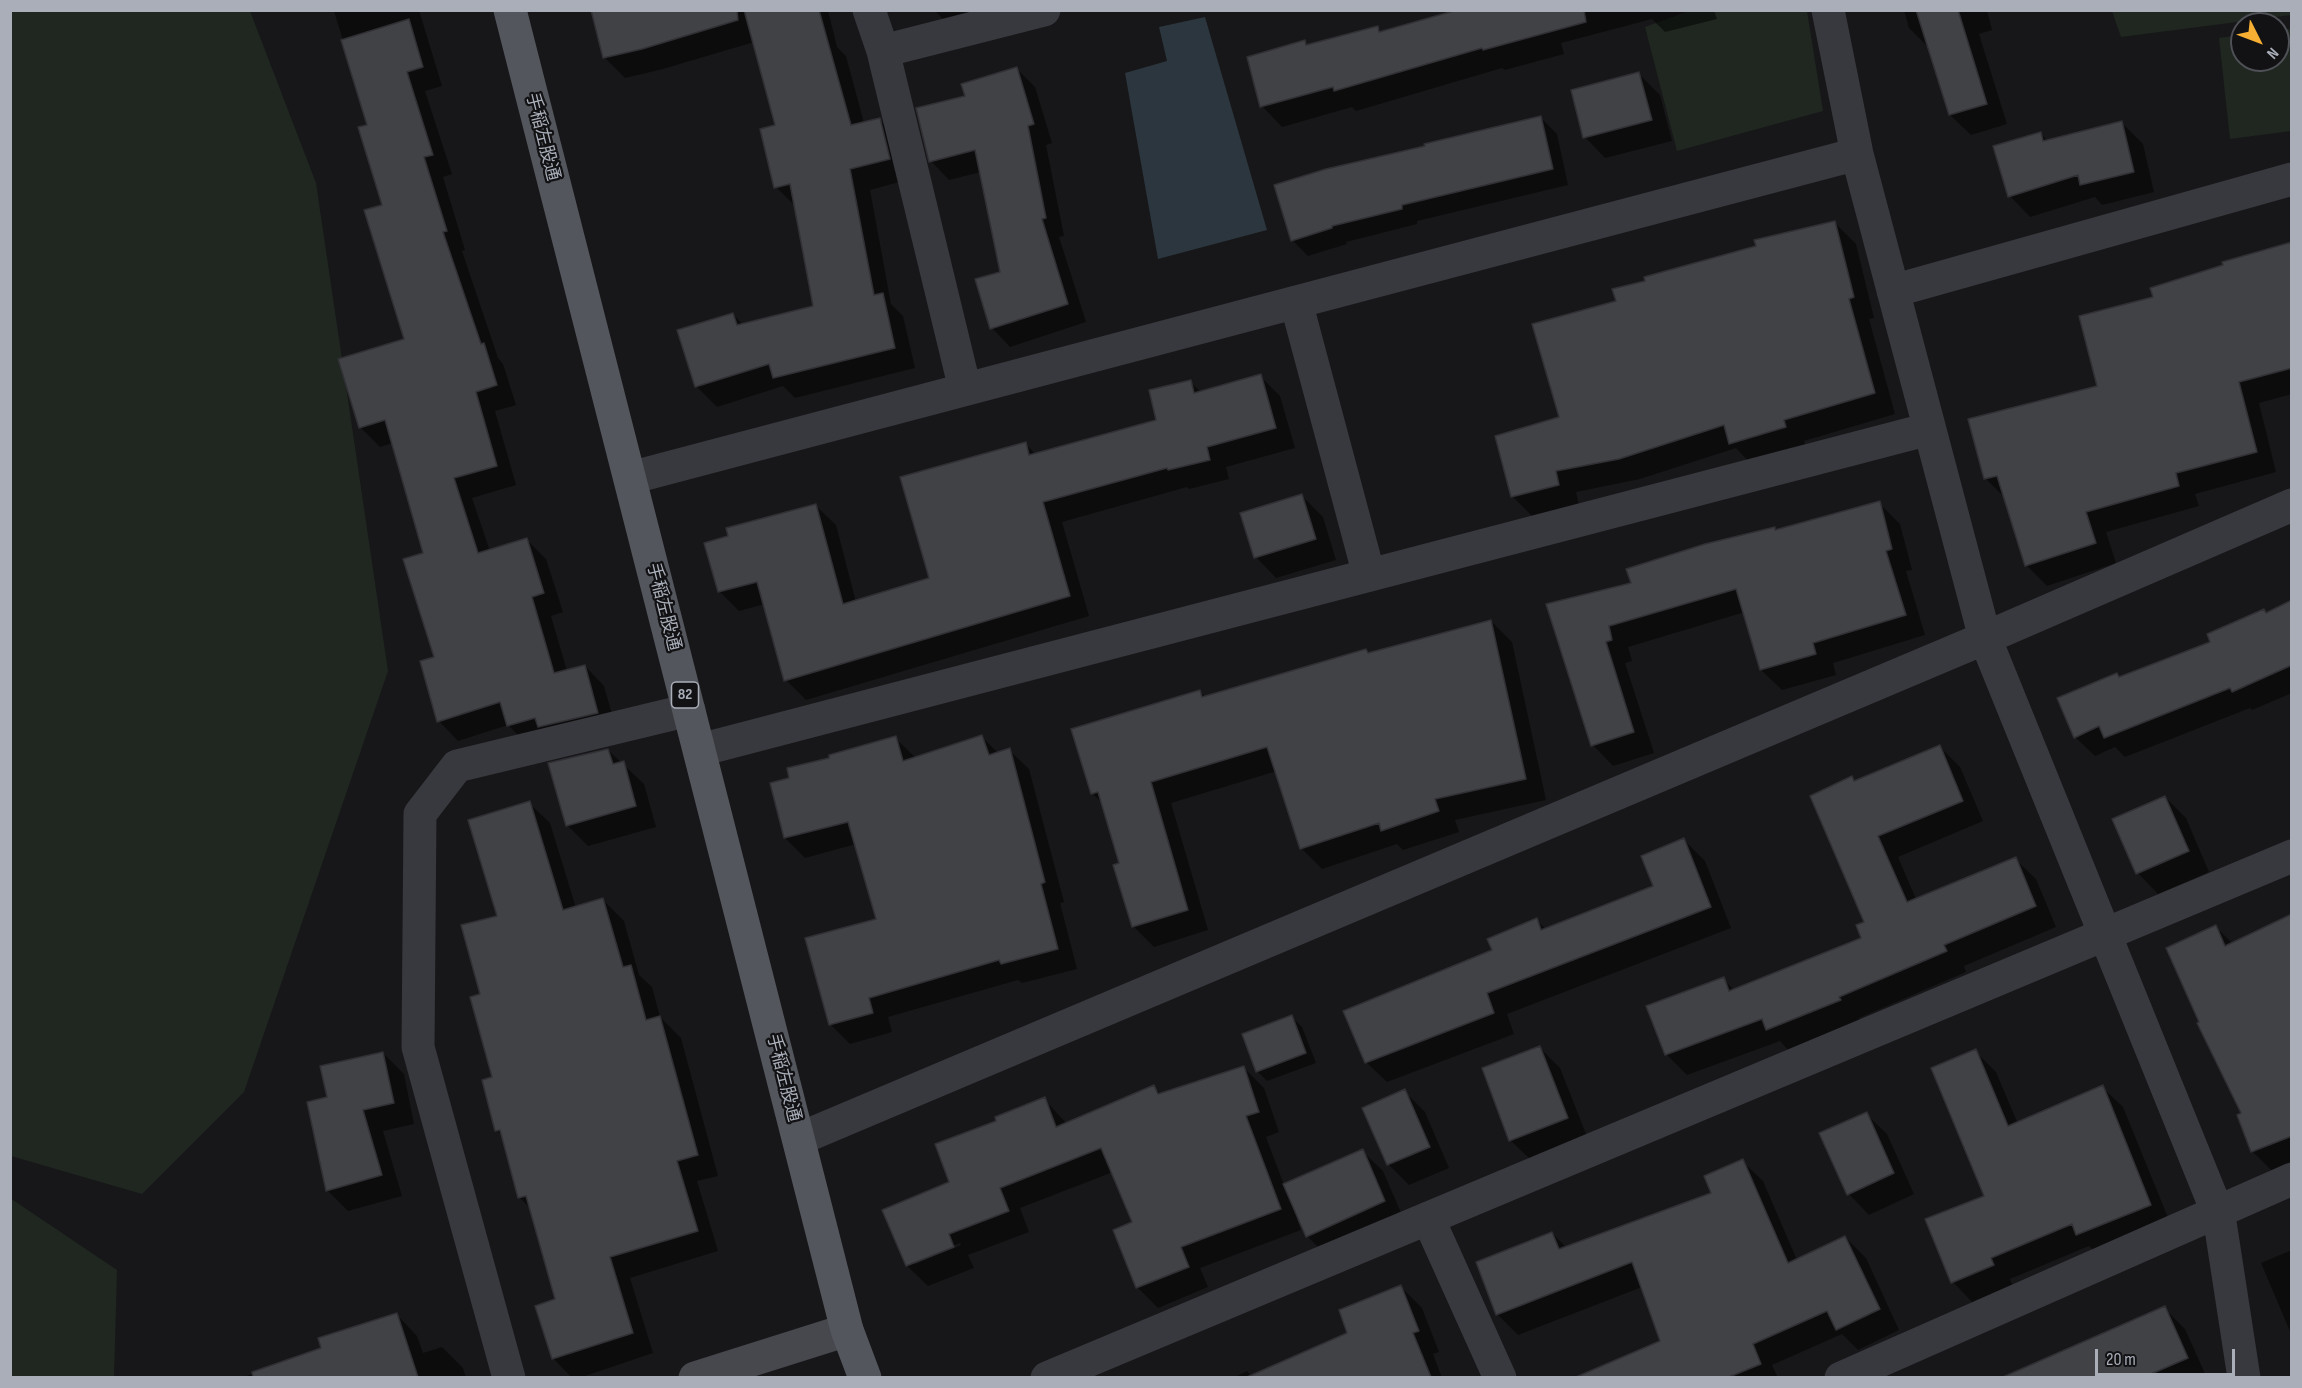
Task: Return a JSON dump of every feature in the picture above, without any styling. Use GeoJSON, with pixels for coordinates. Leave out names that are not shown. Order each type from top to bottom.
{"type":"FeatureCollection","features":[{"type":"Feature","properties":{"kind":"main road","name":"手稲左股通"},"geometry":{"type":"LineString","coordinates":[[510,10],[847,1330],[865,1377]]}},
{"type":"Feature","properties":{"kind":"street"},"geometry":{"type":"LineString","coordinates":[[869,10],[883,51],[965,389]]}},
{"type":"Feature","properties":{"kind":"street"},"geometry":{"type":"LineString","coordinates":[[883,51],[1044,10]]}},
{"type":"Feature","properties":{"kind":"street"},"geometry":{"type":"LineString","coordinates":[[1828,10],[1857,154],[1985,638],[2217,1211],[2244,1377]]}},
{"type":"Feature","properties":{"kind":"street"},"geometry":{"type":"LineString","coordinates":[[630,478],[1857,154]]}},
{"type":"Feature","properties":{"kind":"street"},"geometry":{"type":"LineString","coordinates":[[1893,291],[2292,179]]}},
{"type":"Feature","properties":{"kind":"street"},"geometry":{"type":"LineString","coordinates":[[1296,302],[1369,575]]}},
{"type":"Feature","properties":{"kind":"street"},"geometry":{"type":"LineString","coordinates":[[700,750],[1929,429]]}},
{"type":"Feature","properties":{"kind":"street"},"geometry":{"type":"LineString","coordinates":[[799,1139],[1985,638],[2292,505]]}},
{"type":"Feature","properties":{"kind":"street"},"geometry":{"type":"LineString","coordinates":[[509,1377],[418,1047],[420,814],[457,766],[689,710]]}},
{"type":"Feature","properties":{"kind":"street"},"geometry":{"type":"LineString","coordinates":[[1047,1377],[2292,856]]}},
{"type":"Feature","properties":{"kind":"street"},"geometry":{"type":"LineString","coordinates":[[1841,1377],[2292,1179]]}},
{"type":"Feature","properties":{"kind":"street"},"geometry":{"type":"LineString","coordinates":[[1428,1218],[1500,1377]]}},
{"type":"Feature","properties":{"kind":"street"},"geometry":{"type":"LineString","coordinates":[[695,1377],[847,1330]]}},
{"type":"Feature","properties":{"kind":"shaded area"},"geometry":{"type":"Polygon","coordinates":[[[2291,10],[2291,15],[2290,12],[2230,12],[2230,23],[2121,37],[2112,11],[2291,10]]]}},
{"type":"Feature","properties":{"kind":"shaded area"},"geometry":{"type":"Polygon","coordinates":[[[10,11],[250,11],[316,183],[388,671],[244,1092],[142,1194],[11,1156],[10,11]]]}},
{"type":"Feature","properties":{"kind":"shaded area"},"geometry":{"type":"Polygon","coordinates":[[[1689,11],[1807,11],[1823,111],[1677,151],[1645,27],[1689,11]]]}},
{"type":"Feature","properties":{"kind":"shaded area"},"geometry":{"type":"Polygon","coordinates":[[[1205,17],[1267,230],[1158,259],[1125,73],[1167,61],[1159,27],[1205,17]]]}},
{"type":"Feature","properties":{"kind":"shaded area"},"geometry":{"type":"Polygon","coordinates":[[[2290,29],[2291,131],[2230,139],[2219,38],[2230,37],[2230,72],[2290,72],[2290,29]]]}},
{"type":"Feature","properties":{"kind":"shaded area"},"geometry":{"type":"Polygon","coordinates":[[[10,1198],[117,1270],[114,1377],[11,1377],[10,1198]]]}},
{"type":"Feature","properties":{"kind":"building"},"geometry":{"type":"Polygon","coordinates":[[[591,10],[737,10],[738,20],[642,49],[603,58],[591,10]]]}},
{"type":"Feature","properties":{"kind":"building"},"geometry":{"type":"Polygon","coordinates":[[[744,10],[819,10],[851,125],[880,118],[890,159],[850,169],[874,295],[883,293],[895,348],[773,378],[769,364],[695,387],[677,330],[733,313],[737,325],[813,306],[790,184],[774,188],[760,129],[775,125],[744,10]]]}},
{"type":"Feature","properties":{"kind":"building"},"geometry":{"type":"Polygon","coordinates":[[[1457,10],[1584,10],[1586,22],[1483,50],[1482,48],[1334,91],[1333,87],[1260,107],[1247,57],[1305,40],[1306,45],[1378,26],[1379,32],[1457,10]]]}},
{"type":"Feature","properties":{"kind":"building"},"geometry":{"type":"Polygon","coordinates":[[[1916,10],[1958,10],[1987,104],[1949,115],[1916,10]]]}},
{"type":"Feature","properties":{"kind":"building"},"geometry":{"type":"Polygon","coordinates":[[[409,19],[423,67],[407,72],[433,155],[424,157],[447,231],[443,232],[497,385],[476,392],[497,466],[454,478],[478,553],[527,538],[544,593],[532,597],[554,673],[585,665],[598,713],[538,727],[535,718],[507,726],[500,702],[437,722],[420,661],[434,657],[403,559],[423,553],[385,420],[359,428],[338,359],[404,339],[364,210],[382,205],[358,127],[367,125],[341,40],[409,19]]]}},
{"type":"Feature","properties":{"kind":"building"},"geometry":{"type":"Polygon","coordinates":[[[1017,67],[1034,124],[1028,126],[1046,218],[1042,219],[1068,304],[990,329],[975,279],[1000,272],[975,150],[929,162],[916,108],[965,96],[961,84],[1017,67]]]}},
{"type":"Feature","properties":{"kind":"building"},"geometry":{"type":"Polygon","coordinates":[[[1639,72],[1652,120],[1583,138],[1571,90],[1639,72]]]}},
{"type":"Feature","properties":{"kind":"building"},"geometry":{"type":"Polygon","coordinates":[[[1541,116],[1553,169],[1402,205],[1402,209],[1332,226],[1332,228],[1291,241],[1274,185],[1326,169],[1541,116]]]}},
{"type":"Feature","properties":{"kind":"building"},"geometry":{"type":"Polygon","coordinates":[[[2122,121],[2134,172],[2080,185],[2078,175],[2008,197],[1993,146],[2041,132],[2043,141],[2122,121]]]}},
{"type":"Feature","properties":{"kind":"building"},"geometry":{"type":"Polygon","coordinates":[[[1835,221],[1854,297],[1849,299],[1875,393],[1784,420],[1786,427],[1729,444],[1724,425],[1619,459],[1556,471],[1559,485],[1511,497],[1495,436],[1559,417],[1532,324],[1616,301],[1612,289],[1645,281],[1644,277],[1756,246],[1754,240],[1835,221]]]}},
{"type":"Feature","properties":{"kind":"building"},"geometry":{"type":"Polygon","coordinates":[[[2292,242],[2292,368],[2239,382],[2257,452],[2176,473],[2179,486],[2086,512],[2096,543],[2025,566],[1997,476],[1984,479],[1968,419],[2097,386],[2079,316],[2153,297],[2150,288],[2223,265],[2222,262],[2292,242]]]}},
{"type":"Feature","properties":{"kind":"building"},"geometry":{"type":"Polygon","coordinates":[[[1261,374],[1276,428],[1207,447],[1210,460],[1168,470],[1167,468],[1043,502],[1070,596],[784,681],[757,582],[718,592],[704,543],[728,536],[726,528],[816,504],[843,604],[929,578],[900,477],[1026,442],[1029,455],[1156,420],[1149,390],[1191,380],[1194,393],[1261,374]]]}},
{"type":"Feature","properties":{"kind":"building"},"geometry":{"type":"Polygon","coordinates":[[[1302,494],[1316,539],[1254,558],[1240,513],[1302,494]]]}},
{"type":"Feature","properties":{"kind":"building"},"geometry":{"type":"Polygon","coordinates":[[[1880,501],[1892,549],[1886,551],[1906,615],[1813,643],[1816,654],[1760,670],[1736,589],[1609,626],[1612,640],[1606,642],[1634,732],[1591,746],[1546,604],[1631,583],[1626,569],[1705,544],[1775,527],[1775,530],[1880,501]]]}},
{"type":"Feature","properties":{"kind":"building"},"geometry":{"type":"Polygon","coordinates":[[[2292,600],[2292,665],[2232,692],[2230,688],[2104,738],[2099,726],[2074,738],[2057,698],[2117,673],[2119,677],[2210,642],[2207,634],[2264,609],[2266,613],[2292,600]]]}},
{"type":"Feature","properties":{"kind":"building"},"geometry":{"type":"Polygon","coordinates":[[[1491,620],[1526,779],[1435,799],[1439,811],[1381,831],[1379,823],[1300,849],[1267,747],[1151,782],[1188,910],[1132,927],[1113,865],[1119,863],[1098,792],[1091,794],[1071,729],[1200,690],[1202,697],[1366,649],[1368,653],[1491,620]]]}},
{"type":"Feature","properties":{"kind":"building"},"geometry":{"type":"Polygon","coordinates":[[[982,735],[989,755],[1010,748],[1045,882],[1041,884],[1058,949],[1001,964],[999,960],[869,998],[873,1013],[829,1025],[805,938],[876,919],[848,822],[784,838],[770,783],[789,778],[787,768],[829,758],[829,755],[896,736],[903,761],[982,735]]]}},
{"type":"Feature","properties":{"kind":"building"},"geometry":{"type":"Polygon","coordinates":[[[1940,745],[1963,801],[1878,836],[1907,902],[2016,857],[2036,906],[1944,945],[1947,951],[1839,997],[1841,1000],[1766,1030],[1762,1019],[1665,1055],[1646,1006],[1724,977],[1729,991],[1861,938],[1856,925],[1864,922],[1810,796],[1852,776],[1854,781],[1940,745]]]}},
{"type":"Feature","properties":{"kind":"building"},"geometry":{"type":"Polygon","coordinates":[[[608,749],[613,764],[624,761],[636,806],[566,826],[548,763],[608,749]]]}},
{"type":"Feature","properties":{"kind":"building"},"geometry":{"type":"Polygon","coordinates":[[[2165,796],[2189,851],[2136,874],[2112,819],[2165,796]]]}},
{"type":"Feature","properties":{"kind":"building"},"geometry":{"type":"Polygon","coordinates":[[[530,801],[563,910],[603,898],[623,967],[631,965],[646,1020],[660,1016],[698,1155],[677,1161],[698,1231],[610,1257],[633,1333],[552,1359],[535,1306],[555,1299],[526,1196],[518,1198],[500,1130],[495,1131],[482,1080],[492,1077],[470,997],[480,994],[461,925],[497,916],[468,820],[530,801]]]}},
{"type":"Feature","properties":{"kind":"building"},"geometry":{"type":"Polygon","coordinates":[[[1684,838],[1711,907],[1487,993],[1494,1013],[1365,1063],[1343,1011],[1492,950],[1487,939],[1537,918],[1541,930],[1653,886],[1641,856],[1684,838]]]}},
{"type":"Feature","properties":{"kind":"building"},"geometry":{"type":"Polygon","coordinates":[[[2292,914],[2292,1136],[2251,1152],[2237,1115],[2241,1113],[2197,1023],[2199,1022],[2166,948],[2216,925],[2225,946],[2292,914]]]}},
{"type":"Feature","properties":{"kind":"building"},"geometry":{"type":"Polygon","coordinates":[[[1292,1015],[1306,1053],[1256,1072],[1242,1034],[1292,1015]]]}},
{"type":"Feature","properties":{"kind":"building"},"geometry":{"type":"Polygon","coordinates":[[[1540,1046],[1568,1118],[1509,1141],[1482,1068],[1540,1046]]]}},
{"type":"Feature","properties":{"kind":"building"},"geometry":{"type":"Polygon","coordinates":[[[1976,1049],[2008,1126],[2103,1085],[2151,1205],[2076,1235],[2072,1224],[1991,1258],[1994,1265],[1951,1283],[1925,1219],[1984,1196],[1931,1068],[1976,1049]]]}},
{"type":"Feature","properties":{"kind":"building"},"geometry":{"type":"Polygon","coordinates":[[[383,1052],[394,1103],[363,1110],[382,1175],[326,1191],[307,1102],[327,1097],[320,1066],[383,1052]]]}},
{"type":"Feature","properties":{"kind":"building"},"geometry":{"type":"Polygon","coordinates":[[[1244,1066],[1259,1112],[1246,1116],[1281,1209],[1181,1247],[1189,1267],[1136,1288],[1113,1230],[1132,1222],[1101,1148],[1000,1188],[1009,1211],[949,1234],[954,1247],[906,1266],[882,1210],[949,1182],[935,1144],[996,1121],[995,1117],[1045,1097],[1056,1127],[1154,1085],[1158,1094],[1244,1066]]]}},
{"type":"Feature","properties":{"kind":"building"},"geometry":{"type":"Polygon","coordinates":[[[1405,1089],[1430,1147],[1387,1165],[1362,1108],[1405,1089]]]}},
{"type":"Feature","properties":{"kind":"building"},"geometry":{"type":"Polygon","coordinates":[[[1867,1112],[1894,1173],[1847,1195],[1819,1133],[1867,1112]]]}},
{"type":"Feature","properties":{"kind":"building"},"geometry":{"type":"Polygon","coordinates":[[[1363,1149],[1385,1201],[1306,1237],[1283,1184],[1363,1149]]]}},
{"type":"Feature","properties":{"kind":"building"},"geometry":{"type":"Polygon","coordinates":[[[1743,1159],[1788,1263],[1845,1236],[1880,1309],[1836,1330],[1827,1311],[1753,1344],[1761,1364],[1729,1377],[1576,1377],[1660,1341],[1632,1262],[1496,1315],[1476,1262],[1552,1232],[1559,1249],[1711,1193],[1704,1176],[1743,1159]]]}},
{"type":"Feature","properties":{"kind":"building"},"geometry":{"type":"Polygon","coordinates":[[[1401,1285],[1419,1331],[1413,1333],[1431,1377],[1247,1377],[1347,1333],[1339,1310],[1401,1285]]]}},
{"type":"Feature","properties":{"kind":"building"},"geometry":{"type":"Polygon","coordinates":[[[2165,1306],[2188,1358],[2144,1377],[2003,1377],[2165,1306]]]}},
{"type":"Feature","properties":{"kind":"building"},"geometry":{"type":"Polygon","coordinates":[[[397,1313],[418,1377],[253,1377],[252,1372],[321,1348],[318,1338],[397,1313]]]}}]}
